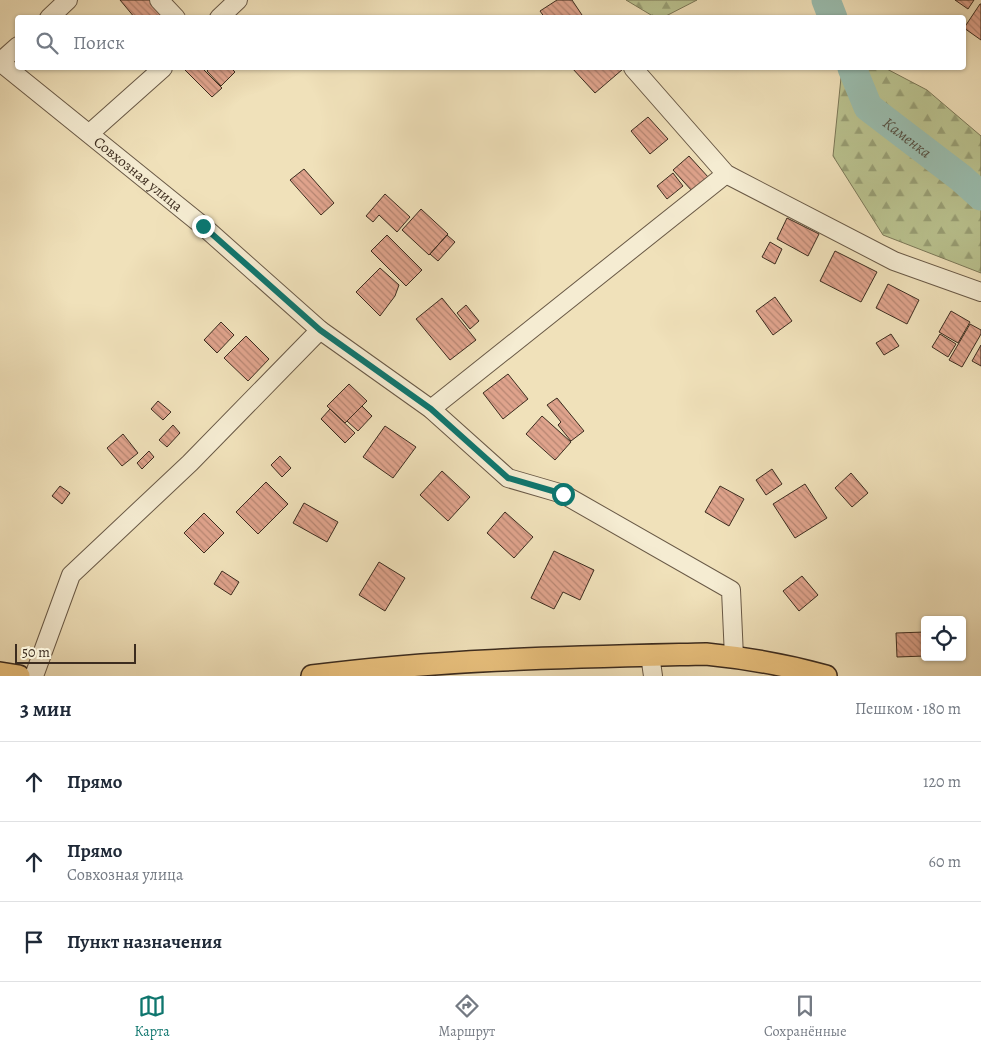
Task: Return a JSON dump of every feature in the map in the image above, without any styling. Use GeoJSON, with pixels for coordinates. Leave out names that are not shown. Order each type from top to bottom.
{"type":"FeatureCollection","features":[{"type":"Feature","properties":{"kind":"main road"},"geometry":{"type":"LineString","coordinates":[[312,676],[385,667],[651,666],[706,654],[779,664],[826,676]]}},
{"type":"Feature","properties":{"kind":"main road"},"geometry":{"type":"LineString","coordinates":[[0,673],[19,676]]}},
{"type":"Feature","properties":{"kind":"street"},"geometry":{"type":"LineString","coordinates":[[52,15],[68,0]]}},
{"type":"Feature","properties":{"kind":"street"},"geometry":{"type":"LineString","coordinates":[[159,0],[173,15]]}},
{"type":"Feature","properties":{"kind":"street"},"geometry":{"type":"LineString","coordinates":[[222,15],[238,0]]}},
{"type":"Feature","properties":{"kind":"street"},"geometry":{"type":"LineString","coordinates":[[0,62],[15,49]]}},
{"type":"Feature","properties":{"kind":"street","name":"Совхозная улица"},"geometry":{"type":"LineString","coordinates":[[0,62],[203,226],[320,330],[431,409],[508,478],[563,494],[731,590],[734,657]]}},
{"type":"Feature","properties":{"kind":"street"},"geometry":{"type":"LineString","coordinates":[[90,133],[161,70]]}},
{"type":"Feature","properties":{"kind":"street"},"geometry":{"type":"LineString","coordinates":[[635,70],[726,174],[894,261],[981,292]]}},
{"type":"Feature","properties":{"kind":"street"},"geometry":{"type":"LineString","coordinates":[[431,409],[726,174]]}},
{"type":"Feature","properties":{"kind":"street"},"geometry":{"type":"LineString","coordinates":[[34,676],[71,575],[190,462],[320,330]]}},
{"type":"Feature","properties":{"kind":"green space"},"geometry":{"type":"Polygon","coordinates":[[[626,0],[697,0],[668,15],[651,15],[626,0]]]}},
{"type":"Feature","properties":{"kind":"green space"},"geometry":{"type":"Polygon","coordinates":[[[842,70],[889,70],[927,90],[981,136],[981,273],[883,235],[833,156],[842,70]]]}},
{"type":"Feature","properties":{"kind":"building"},"geometry":{"type":"Polygon","coordinates":[[[120,0],[158,0],[166,15],[132,15],[120,0]]]}},
{"type":"Feature","properties":{"kind":"building"},"geometry":{"type":"Polygon","coordinates":[[[557,0],[572,0],[582,15],[543,15],[540,11],[557,0]]]}},
{"type":"Feature","properties":{"kind":"building"},"geometry":{"type":"Polygon","coordinates":[[[955,0],[974,0],[968,9],[955,0]]]}},
{"type":"Feature","properties":{"kind":"building"},"geometry":{"type":"Polygon","coordinates":[[[981,4],[981,40],[966,29],[966,25],[981,4]]]}},
{"type":"Feature","properties":{"kind":"building"},"geometry":{"type":"Polygon","coordinates":[[[185,70],[204,70],[222,88],[212,97],[185,70]]]}},
{"type":"Feature","properties":{"kind":"building"},"geometry":{"type":"Polygon","coordinates":[[[233,70],[235,72],[221,86],[207,71],[233,70]]]}},
{"type":"Feature","properties":{"kind":"building"},"geometry":{"type":"Polygon","coordinates":[[[574,70],[622,70],[595,93],[574,70]]]}},
{"type":"Feature","properties":{"kind":"building"},"geometry":{"type":"Polygon","coordinates":[[[648,117],[668,139],[650,154],[631,131],[648,117]]]}},
{"type":"Feature","properties":{"kind":"building"},"geometry":{"type":"Polygon","coordinates":[[[689,156],[709,178],[693,192],[673,170],[689,156]]]}},
{"type":"Feature","properties":{"kind":"building"},"geometry":{"type":"Polygon","coordinates":[[[304,169],[334,203],[321,215],[290,180],[304,169]]]}},
{"type":"Feature","properties":{"kind":"building"},"geometry":{"type":"Polygon","coordinates":[[[673,173],[683,186],[667,199],[657,186],[673,173]]]}},
{"type":"Feature","properties":{"kind":"building"},"geometry":{"type":"Polygon","coordinates":[[[385,194],[410,217],[397,232],[379,215],[373,222],[366,216],[385,194]]]}},
{"type":"Feature","properties":{"kind":"building"},"geometry":{"type":"Polygon","coordinates":[[[421,209],[448,234],[429,255],[402,230],[421,209]]]}},
{"type":"Feature","properties":{"kind":"building"},"geometry":{"type":"Polygon","coordinates":[[[787,218],[819,234],[808,256],[777,239],[787,218]]]}},
{"type":"Feature","properties":{"kind":"building"},"geometry":{"type":"Polygon","coordinates":[[[387,235],[422,270],[406,286],[371,251],[387,235]]]}},
{"type":"Feature","properties":{"kind":"building"},"geometry":{"type":"Polygon","coordinates":[[[447,235],[455,242],[438,261],[430,254],[447,235]]]}},
{"type":"Feature","properties":{"kind":"building"},"geometry":{"type":"Polygon","coordinates":[[[770,242],[782,249],[775,264],[762,257],[770,242]]]}},
{"type":"Feature","properties":{"kind":"building"},"geometry":{"type":"Polygon","coordinates":[[[835,251],[877,272],[861,302],[820,281],[835,251]]]}},
{"type":"Feature","properties":{"kind":"building"},"geometry":{"type":"Polygon","coordinates":[[[380,268],[399,285],[395,296],[380,316],[356,292],[380,268]]]}},
{"type":"Feature","properties":{"kind":"building"},"geometry":{"type":"Polygon","coordinates":[[[888,284],[919,300],[907,324],[876,308],[888,284]]]}},
{"type":"Feature","properties":{"kind":"building"},"geometry":{"type":"Polygon","coordinates":[[[775,297],[792,321],[773,335],[756,311],[775,297]]]}},
{"type":"Feature","properties":{"kind":"building"},"geometry":{"type":"Polygon","coordinates":[[[442,298],[476,340],[450,360],[416,319],[442,298]]]}},
{"type":"Feature","properties":{"kind":"building"},"geometry":{"type":"Polygon","coordinates":[[[466,305],[479,321],[470,329],[457,313],[466,305]]]}},
{"type":"Feature","properties":{"kind":"building"},"geometry":{"type":"Polygon","coordinates":[[[951,311],[970,322],[958,343],[939,332],[951,311]]]}},
{"type":"Feature","properties":{"kind":"building"},"geometry":{"type":"Polygon","coordinates":[[[221,322],[234,335],[217,353],[204,340],[221,322]]]}},
{"type":"Feature","properties":{"kind":"building"},"geometry":{"type":"Polygon","coordinates":[[[970,324],[981,330],[981,334],[962,367],[949,360],[970,324]]]}},
{"type":"Feature","properties":{"kind":"building"},"geometry":{"type":"Polygon","coordinates":[[[891,334],[899,346],[884,355],[876,343],[891,334]]]}},
{"type":"Feature","properties":{"kind":"building"},"geometry":{"type":"Polygon","coordinates":[[[940,334],[956,344],[948,357],[932,347],[940,334]]]}},
{"type":"Feature","properties":{"kind":"building"},"geometry":{"type":"Polygon","coordinates":[[[246,336],[269,359],[248,381],[224,358],[246,336]]]}},
{"type":"Feature","properties":{"kind":"building"},"geometry":{"type":"Polygon","coordinates":[[[981,345],[981,366],[972,361],[981,345]]]}},
{"type":"Feature","properties":{"kind":"building"},"geometry":{"type":"Polygon","coordinates":[[[508,374],[528,399],[503,419],[483,393],[508,374]]]}},
{"type":"Feature","properties":{"kind":"building"},"geometry":{"type":"Polygon","coordinates":[[[349,384],[367,401],[345,423],[327,406],[349,384]]]}},
{"type":"Feature","properties":{"kind":"building"},"geometry":{"type":"Polygon","coordinates":[[[557,398],[584,431],[571,441],[558,425],[561,422],[547,405],[557,398]]]}},
{"type":"Feature","properties":{"kind":"building"},"geometry":{"type":"Polygon","coordinates":[[[158,401],[171,412],[163,420],[151,409],[158,401]]]}},
{"type":"Feature","properties":{"kind":"building"},"geometry":{"type":"Polygon","coordinates":[[[362,406],[372,416],[358,431],[347,421],[362,406]]]}},
{"type":"Feature","properties":{"kind":"building"},"geometry":{"type":"Polygon","coordinates":[[[330,409],[355,433],[345,443],[321,419],[330,409]]]}},
{"type":"Feature","properties":{"kind":"building"},"geometry":{"type":"Polygon","coordinates":[[[542,416],[571,442],[555,460],[526,434],[542,416]]]}},
{"type":"Feature","properties":{"kind":"building"},"geometry":{"type":"Polygon","coordinates":[[[173,425],[180,433],[167,447],[159,440],[173,425]]]}},
{"type":"Feature","properties":{"kind":"building"},"geometry":{"type":"Polygon","coordinates":[[[385,426],[416,447],[393,478],[363,457],[385,426]]]}},
{"type":"Feature","properties":{"kind":"building"},"geometry":{"type":"Polygon","coordinates":[[[123,434],[138,453],[122,466],[107,448],[123,434]]]}},
{"type":"Feature","properties":{"kind":"building"},"geometry":{"type":"Polygon","coordinates":[[[149,451],[154,457],[142,469],[137,463],[149,451]]]}},
{"type":"Feature","properties":{"kind":"building"},"geometry":{"type":"Polygon","coordinates":[[[280,456],[291,468],[282,477],[271,465],[280,456]]]}},
{"type":"Feature","properties":{"kind":"building"},"geometry":{"type":"Polygon","coordinates":[[[772,469],[782,484],[766,495],[756,480],[772,469]]]}},
{"type":"Feature","properties":{"kind":"building"},"geometry":{"type":"Polygon","coordinates":[[[442,471],[470,497],[448,521],[420,495],[442,471]]]}},
{"type":"Feature","properties":{"kind":"building"},"geometry":{"type":"Polygon","coordinates":[[[851,473],[868,493],[852,507],[835,488],[851,473]]]}},
{"type":"Feature","properties":{"kind":"building"},"geometry":{"type":"Polygon","coordinates":[[[266,482],[288,504],[258,534],[236,512],[266,482]]]}},
{"type":"Feature","properties":{"kind":"building"},"geometry":{"type":"Polygon","coordinates":[[[805,484],[827,518],[795,538],[773,504],[805,484]]]}},
{"type":"Feature","properties":{"kind":"building"},"geometry":{"type":"Polygon","coordinates":[[[60,486],[70,493],[62,504],[52,496],[60,486]]]}},
{"type":"Feature","properties":{"kind":"building"},"geometry":{"type":"Polygon","coordinates":[[[720,486],[744,499],[729,526],[705,512],[720,486]]]}},
{"type":"Feature","properties":{"kind":"building"},"geometry":{"type":"Polygon","coordinates":[[[304,503],[338,522],[327,542],[293,523],[304,503]]]}},
{"type":"Feature","properties":{"kind":"building"},"geometry":{"type":"Polygon","coordinates":[[[505,512],[533,537],[514,558],[487,533],[505,512]]]}},
{"type":"Feature","properties":{"kind":"building"},"geometry":{"type":"Polygon","coordinates":[[[204,513],[224,533],[204,553],[184,533],[204,513]]]}},
{"type":"Feature","properties":{"kind":"building"},"geometry":{"type":"Polygon","coordinates":[[[554,551],[594,570],[580,600],[563,592],[554,609],[531,598],[554,551]]]}},
{"type":"Feature","properties":{"kind":"building"},"geometry":{"type":"Polygon","coordinates":[[[379,562],[405,578],[385,611],[359,595],[379,562]]]}},
{"type":"Feature","properties":{"kind":"building"},"geometry":{"type":"Polygon","coordinates":[[[222,571],[239,582],[231,595],[214,584],[222,571]]]}},
{"type":"Feature","properties":{"kind":"building"},"geometry":{"type":"Polygon","coordinates":[[[802,576],[818,595],[799,611],[783,591],[802,576]]]}},
{"type":"Feature","properties":{"kind":"building"},"geometry":{"type":"Polygon","coordinates":[[[921,632],[921,656],[897,657],[896,633],[921,632]]]}},
{"type":"Feature","properties":{"kind":"waterway","name":"Каменка"},"geometry":{"type":"LineString","coordinates":[[826,0],[832,15]]}},
{"type":"Feature","properties":{"kind":"waterway","name":"Каменка"},"geometry":{"type":"LineString","coordinates":[[853,70],[868,107],[961,178],[981,196]]}},
{"type":"Feature","properties":{"kind":"route"},"geometry":{"type":"LineString","coordinates":[[203,226],[320,330],[431,409],[508,478],[563,494]]}}]}
